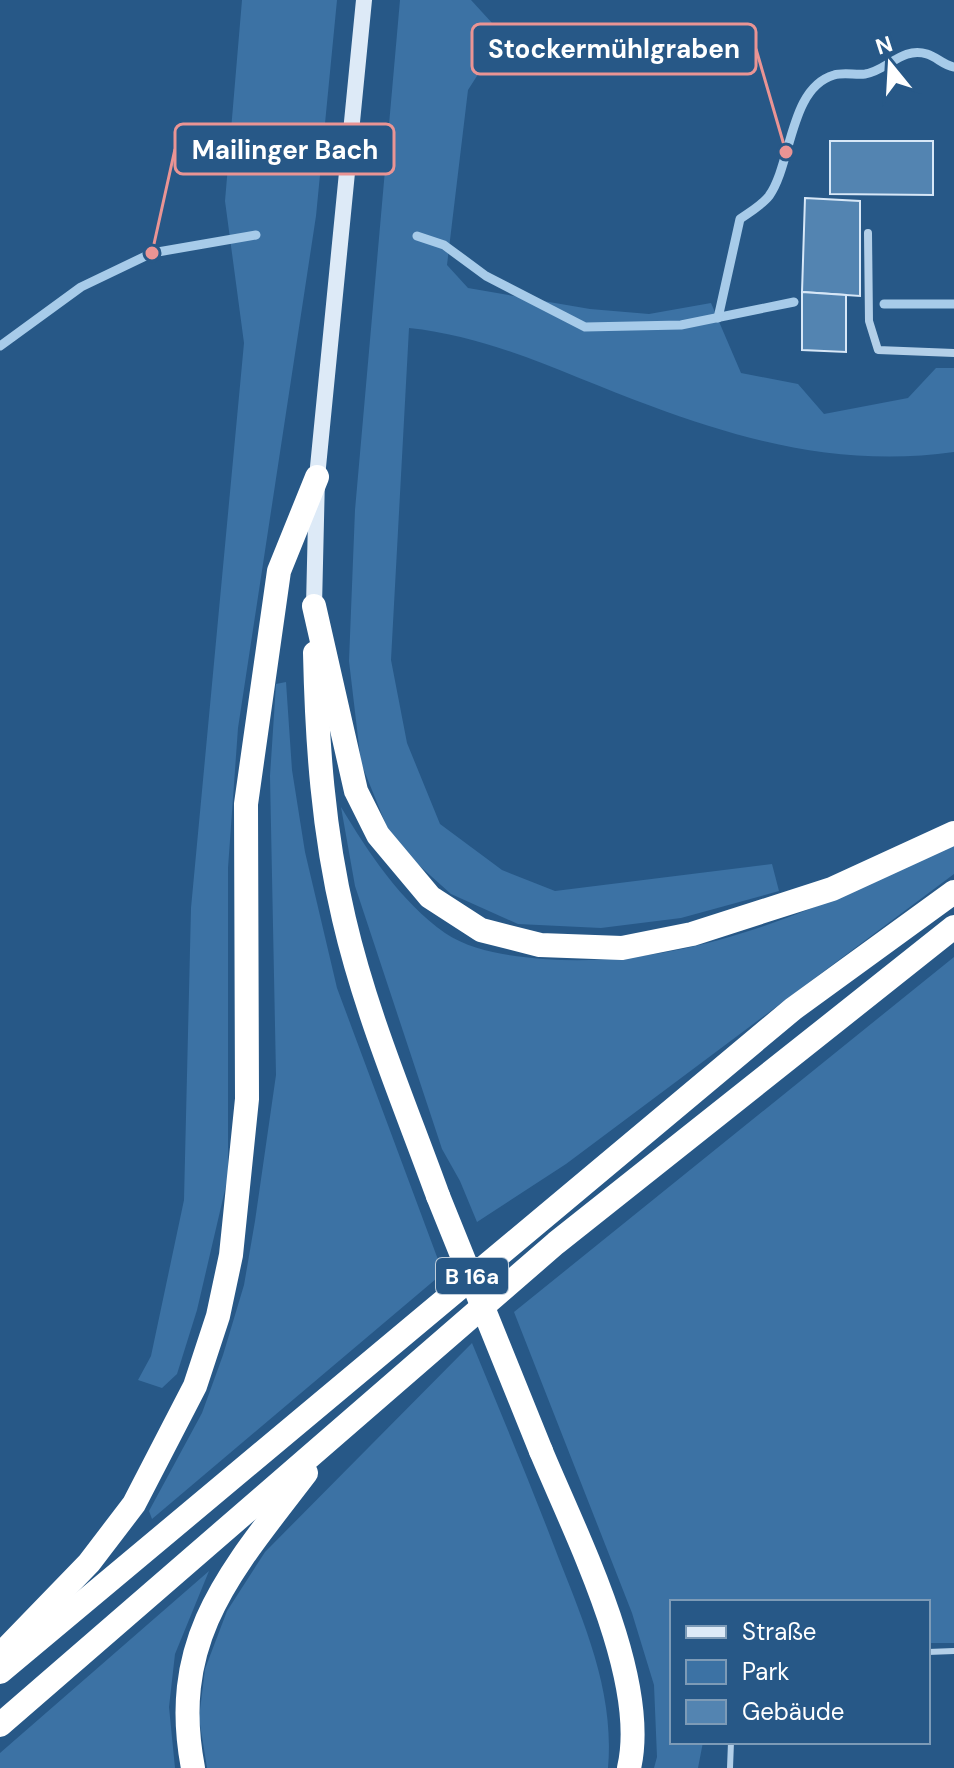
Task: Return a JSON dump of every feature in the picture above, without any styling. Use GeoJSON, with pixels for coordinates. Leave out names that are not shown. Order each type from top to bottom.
{"type":"FeatureCollection","features":[{"type":"Feature","properties":{"kind":"highway"},"geometry":{"type":"LineString","coordinates":[[0,1655],[89,1563],[134,1504],[195,1386],[218,1316],[231,1255],[247,1099],[246,804],[279,571],[317,477]]}},
{"type":"Feature","properties":{"kind":"highway"},"geometry":{"type":"LineString","coordinates":[[314,606],[356,791],[378,835],[430,897],[481,930],[540,945],[622,948],[692,934],[832,889],[954,833]]}},
{"type":"Feature","properties":{"kind":"highway"},"geometry":{"type":"LineString","coordinates":[[314,606],[318,768],[343,918],[380,1036],[438,1196],[606,1608],[630,1702],[629,1768]]}},
{"type":"Feature","properties":{"kind":"highway","name":"B 16a"},"geometry":{"type":"LineString","coordinates":[[0,1672],[793,1009],[954,892]]}},
{"type":"Feature","properties":{"kind":"highway","name":"B 16a"},"geometry":{"type":"LineString","coordinates":[[0,1725],[556,1243],[954,927]]}},
{"type":"Feature","properties":{"kind":"highway"},"geometry":{"type":"LineString","coordinates":[[193,1768],[186,1732],[186,1690],[195,1649],[214,1601],[238,1563],[337,1433]]}},
{"type":"Feature","properties":{"kind":"main road"},"geometry":{"type":"LineString","coordinates":[[314,606],[317,477],[364,0]]}},
{"type":"Feature","properties":{"kind":"street"},"geometry":{"type":"LineString","coordinates":[[868,233],[869,321],[878,350],[954,353]]}},
{"type":"Feature","properties":{"kind":"lane"},"geometry":{"type":"LineString","coordinates":[[930,1652],[954,1651]]}},
{"type":"Feature","properties":{"kind":"lane"},"geometry":{"type":"LineString","coordinates":[[730,1768],[731,1744]]}},
{"type":"Feature","properties":{"kind":"green space"},"geometry":{"type":"Polygon","coordinates":[[[242,0],[337,0],[316,216],[238,728],[228,868],[228,1177],[197,1310],[177,1374],[162,1388],[138,1380],[151,1356],[184,1200],[191,908],[244,343],[225,201],[242,0]]]}},
{"type":"Feature","properties":{"kind":"green space"},"geometry":{"type":"Polygon","coordinates":[[[400,0],[471,0],[503,35],[468,90],[447,265],[468,288],[590,309],[649,314],[711,303],[741,373],[798,384],[824,414],[908,398],[936,368],[954,368],[954,452],[915,456],[838,454],[762,441],[725,431],[502,349],[409,328],[391,660],[407,743],[440,824],[502,870],[555,891],[772,864],[779,891],[681,918],[601,928],[518,924],[451,894],[393,842],[361,763],[349,661],[355,510],[400,0]]]}},
{"type":"Feature","properties":{"kind":"green space"},"geometry":{"type":"Polygon","coordinates":[[[286,682],[292,770],[305,852],[337,988],[443,1273],[152,1519],[149,1511],[202,1413],[223,1355],[244,1285],[255,1221],[276,1075],[270,776],[276,684],[286,682]]]}},
{"type":"Feature","properties":{"kind":"green space"},"geometry":{"type":"Polygon","coordinates":[[[341,807],[387,875],[429,921],[468,945],[531,958],[599,960],[704,944],[805,911],[954,845],[954,874],[566,1164],[477,1222],[442,1149],[355,886],[341,807]]]}},
{"type":"Feature","properties":{"kind":"green space"},"geometry":{"type":"Polygon","coordinates":[[[954,957],[954,1643],[930,1643],[930,1600],[670,1600],[670,1744],[703,1744],[698,1768],[654,1768],[657,1757],[654,1685],[632,1613],[514,1312],[954,957]]]}},
{"type":"Feature","properties":{"kind":"green space"},"geometry":{"type":"Polygon","coordinates":[[[472,1343],[594,1655],[606,1710],[608,1768],[207,1768],[199,1718],[205,1669],[227,1611],[265,1552],[472,1343]]]}},
{"type":"Feature","properties":{"kind":"green space"},"geometry":{"type":"Polygon","coordinates":[[[209,1571],[175,1654],[169,1707],[175,1768],[0,1768],[0,1753],[209,1571]]]}},
{"type":"Feature","properties":{"kind":"building"},"geometry":{"type":"Polygon","coordinates":[[[830,141],[933,141],[933,195],[830,194],[830,141]]]}},
{"type":"Feature","properties":{"kind":"building"},"geometry":{"type":"Polygon","coordinates":[[[805,198],[860,201],[860,296],[802,292],[805,198]]]}},
{"type":"Feature","properties":{"kind":"building"},"geometry":{"type":"Polygon","coordinates":[[[802,292],[846,295],[846,352],[802,350],[802,292]]]}},
{"type":"Feature","properties":{"kind":"waterway"},"geometry":{"type":"LineString","coordinates":[[718,318],[740,219],[769,196],[777,182],[800,111],[819,83],[838,74],[873,72],[902,56],[918,52],[954,67]]}},
{"type":"Feature","properties":{"kind":"waterway"},"geometry":{"type":"LineString","coordinates":[[0,346],[81,287],[152,253],[256,235]]}},
{"type":"Feature","properties":{"kind":"waterway"},"geometry":{"type":"LineString","coordinates":[[417,236],[444,245],[486,276],[585,327],[681,325],[794,302]]}},
{"type":"Feature","properties":{"kind":"waterway"},"geometry":{"type":"LineString","coordinates":[[884,304],[954,304]]}},
{"type":"Feature","properties":{"kind":"place","name":"Stockermühlgraben"},"geometry":{"type":"Point","coordinates":[786,152]}},
{"type":"Feature","properties":{"kind":"place","name":"Mailinger Bach"},"geometry":{"type":"Point","coordinates":[152,253]}}]}
